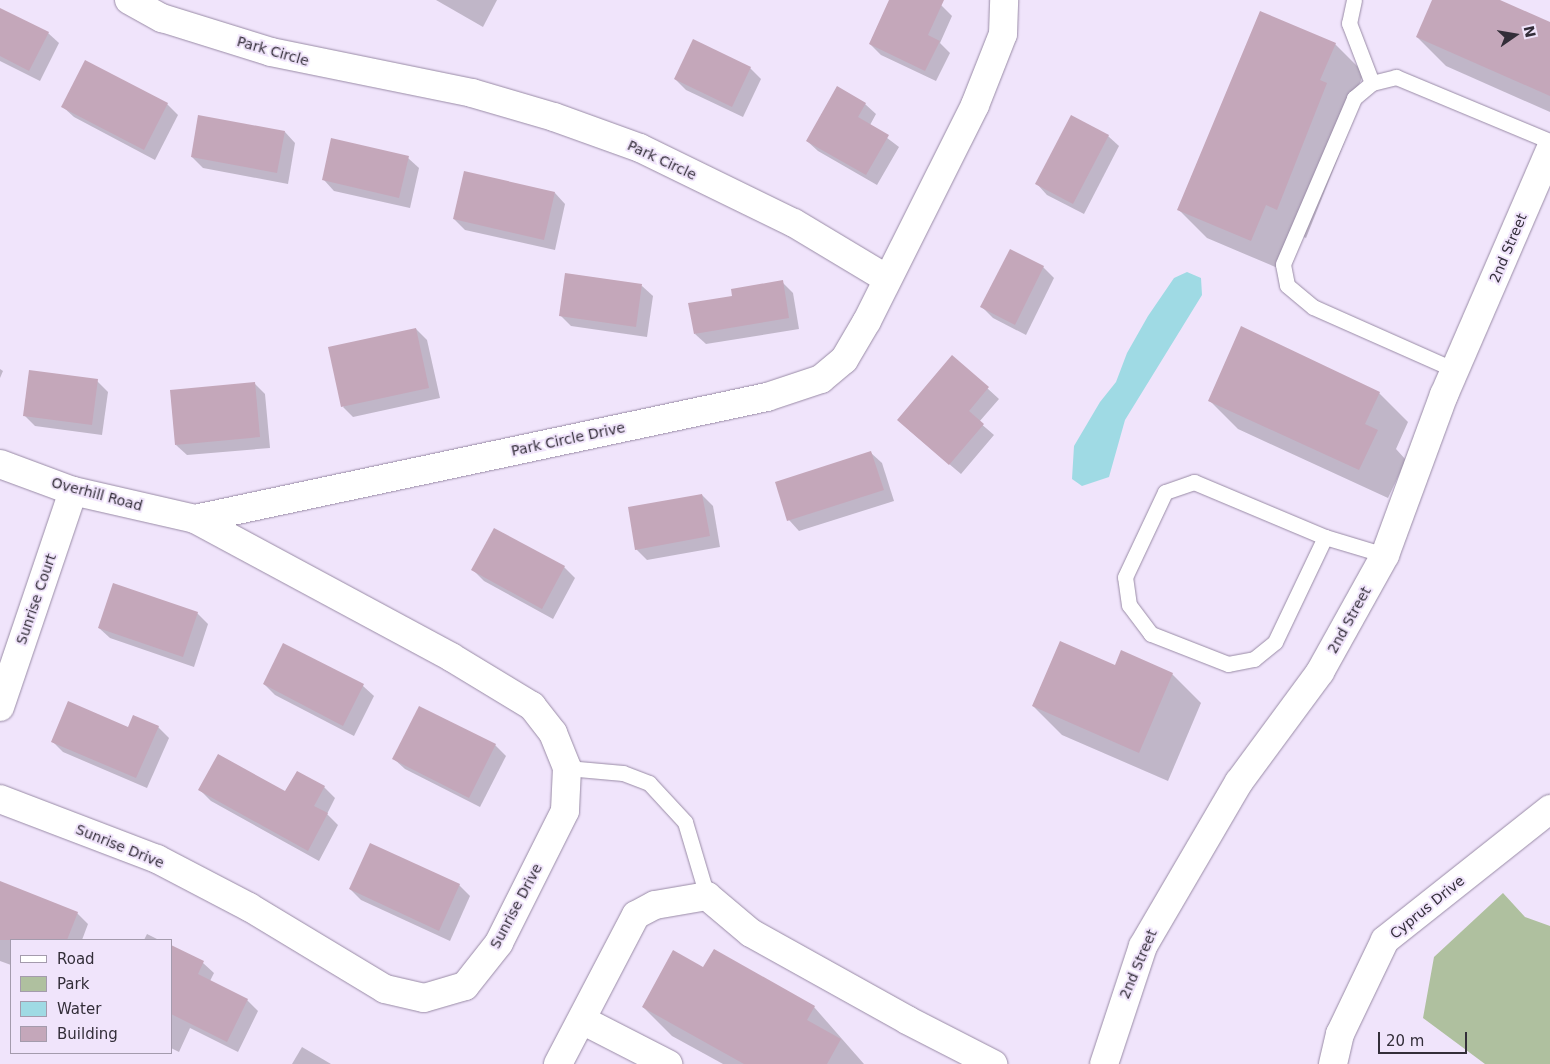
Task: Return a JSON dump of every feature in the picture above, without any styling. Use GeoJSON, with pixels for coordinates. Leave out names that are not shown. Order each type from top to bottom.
{"type":"FeatureCollection","features":[{"type":"Feature","properties":{"kind":"street","name":"Park Circle"},"geometry":{"type":"LineString","coordinates":[[129,0],[162,18],[271,52],[472,93],[554,117],[640,148],[786,219],[886,278]]}},
{"type":"Feature","properties":{"kind":"street"},"geometry":{"type":"LineString","coordinates":[[886,278],[975,105],[1003,34],[1004,0]]}},
{"type":"Feature","properties":{"kind":"street","name":"2nd Street"},"geometry":{"type":"LineString","coordinates":[[1104,1064],[1117,1015],[1147,938],[1239,782],[1320,672],[1385,555],[1455,370],[1550,150]]}},
{"type":"Feature","properties":{"kind":"street","name":"Park Circle Drive"},"geometry":{"type":"LineString","coordinates":[[195,518],[767,397],[811,384],[830,373],[844,360],[874,308],[886,278]]}},
{"type":"Feature","properties":{"kind":"street","name":"Overhill Road"},"geometry":{"type":"LineString","coordinates":[[0,464],[73,491],[195,518]]}},
{"type":"Feature","properties":{"kind":"street","name":"Sunrise Court"},"geometry":{"type":"LineString","coordinates":[[0,707],[73,491]]}},
{"type":"Feature","properties":{"kind":"street","name":"Sunrise Drive"},"geometry":{"type":"LineString","coordinates":[[0,798],[157,859],[249,907],[385,989],[424,998],[465,986],[499,943],[565,811],[568,768],[553,733],[532,706],[452,657],[195,518]]}},
{"type":"Feature","properties":{"kind":"street","name":"Cyprus Drive"},"geometry":{"type":"LineString","coordinates":[[1333,1064],[1340,1034],[1386,940],[1550,809]]}},
{"type":"Feature","properties":{"kind":"street"},"geometry":{"type":"LineString","coordinates":[[558,1064],[636,915],[655,905],[707,896],[751,933],[907,1020],[994,1064]]}},
{"type":"Feature","properties":{"kind":"street"},"geometry":{"type":"LineString","coordinates":[[582,1020],[668,1064]]}},
{"type":"Feature","properties":{"kind":"lane"},"geometry":{"type":"LineString","coordinates":[[1354,0],[1349,23],[1372,83]]}},
{"type":"Feature","properties":{"kind":"lane"},"geometry":{"type":"LineString","coordinates":[[1455,370],[1313,307],[1288,285],[1283,264],[1354,98],[1372,83],[1396,77],[1550,140]]}},
{"type":"Feature","properties":{"kind":"lane"},"geometry":{"type":"LineString","coordinates":[[1326,536],[1275,642],[1254,658],[1228,664],[1151,634],[1129,605],[1125,577],[1165,492],[1194,482],[1326,536],[1385,555]]}},
{"type":"Feature","properties":{"kind":"lane"},"geometry":{"type":"LineString","coordinates":[[568,768],[623,773],[649,783],[685,822],[707,896]]}},
{"type":"Feature","properties":{"kind":"green space"},"geometry":{"type":"Polygon","coordinates":[[[1503,893],[1525,917],[1550,926],[1550,1064],[1485,1064],[1423,1018],[1434,957],[1503,893]]]}},
{"type":"Feature","properties":{"kind":"water"},"geometry":{"type":"Polygon","coordinates":[[[1187,272],[1201,278],[1202,295],[1125,420],[1109,477],[1082,486],[1072,479],[1074,446],[1100,402],[1116,382],[1127,353],[1148,316],[1174,278],[1187,272]]]}},
{"type":"Feature","properties":{"kind":"building"},"geometry":{"type":"Polygon","coordinates":[[[889,0],[944,0],[928,35],[940,41],[925,71],[869,44],[889,0]]]}},
{"type":"Feature","properties":{"kind":"building"},"geometry":{"type":"Polygon","coordinates":[[[1432,0],[1500,0],[1550,22],[1550,96],[1416,37],[1432,0]]]}},
{"type":"Feature","properties":{"kind":"building"},"geometry":{"type":"Polygon","coordinates":[[[0,8],[49,32],[29,71],[0,56],[0,8]]]}},
{"type":"Feature","properties":{"kind":"building"},"geometry":{"type":"Polygon","coordinates":[[[1260,11],[1336,43],[1320,80],[1327,83],[1277,210],[1266,205],[1251,241],[1177,210],[1260,11]]]}},
{"type":"Feature","properties":{"kind":"building"},"geometry":{"type":"Polygon","coordinates":[[[693,39],[751,67],[732,107],[674,79],[693,39]]]}},
{"type":"Feature","properties":{"kind":"building"},"geometry":{"type":"Polygon","coordinates":[[[85,60],[168,103],[144,150],[61,107],[85,60]]]}},
{"type":"Feature","properties":{"kind":"building"},"geometry":{"type":"Polygon","coordinates":[[[837,86],[866,103],[858,117],[889,135],[866,175],[806,141],[837,86]]]}},
{"type":"Feature","properties":{"kind":"building"},"geometry":{"type":"Polygon","coordinates":[[[198,115],[285,131],[277,173],[191,157],[198,115]]]}},
{"type":"Feature","properties":{"kind":"building"},"geometry":{"type":"Polygon","coordinates":[[[1071,115],[1109,135],[1073,204],[1035,184],[1071,115]]]}},
{"type":"Feature","properties":{"kind":"building"},"geometry":{"type":"Polygon","coordinates":[[[331,138],[409,156],[399,198],[322,180],[331,138]]]}},
{"type":"Feature","properties":{"kind":"building"},"geometry":{"type":"Polygon","coordinates":[[[464,171],[555,192],[544,240],[453,219],[464,171]]]}},
{"type":"Feature","properties":{"kind":"building"},"geometry":{"type":"Polygon","coordinates":[[[1010,249],[1044,266],[1015,325],[980,307],[1010,249]]]}},
{"type":"Feature","properties":{"kind":"building"},"geometry":{"type":"Polygon","coordinates":[[[565,273],[642,284],[636,327],[559,316],[565,273]]]}},
{"type":"Feature","properties":{"kind":"building"},"geometry":{"type":"Polygon","coordinates":[[[783,280],[789,318],[694,334],[688,303],[732,296],[731,289],[783,280]]]}},
{"type":"Feature","properties":{"kind":"building"},"geometry":{"type":"Polygon","coordinates":[[[1241,326],[1380,392],[1365,424],[1378,430],[1359,470],[1208,401],[1241,326]]]}},
{"type":"Feature","properties":{"kind":"building"},"geometry":{"type":"Polygon","coordinates":[[[416,328],[429,388],[341,407],[328,347],[416,328]]]}},
{"type":"Feature","properties":{"kind":"building"},"geometry":{"type":"Polygon","coordinates":[[[952,355],[989,387],[969,411],[984,424],[949,465],[897,420],[952,355]]]}},
{"type":"Feature","properties":{"kind":"building"},"geometry":{"type":"Polygon","coordinates":[[[29,370],[98,379],[92,425],[23,416],[29,370]]]}},
{"type":"Feature","properties":{"kind":"building"},"geometry":{"type":"Polygon","coordinates":[[[255,382],[260,437],[175,445],[170,390],[255,382]]]}},
{"type":"Feature","properties":{"kind":"building"},"geometry":{"type":"Polygon","coordinates":[[[871,451],[884,490],[787,521],[775,482],[871,451]]]}},
{"type":"Feature","properties":{"kind":"building"},"geometry":{"type":"Polygon","coordinates":[[[702,494],[710,536],[635,550],[628,507],[702,494]]]}},
{"type":"Feature","properties":{"kind":"building"},"geometry":{"type":"Polygon","coordinates":[[[494,528],[565,566],[542,609],[471,570],[494,528]]]}},
{"type":"Feature","properties":{"kind":"building"},"geometry":{"type":"Polygon","coordinates":[[[113,583],[198,612],[183,657],[98,628],[113,583]]]}},
{"type":"Feature","properties":{"kind":"building"},"geometry":{"type":"Polygon","coordinates":[[[1060,641],[1115,665],[1121,650],[1173,673],[1139,753],[1032,706],[1060,641]]]}},
{"type":"Feature","properties":{"kind":"building"},"geometry":{"type":"Polygon","coordinates":[[[283,643],[364,684],[343,726],[263,684],[283,643]]]}},
{"type":"Feature","properties":{"kind":"building"},"geometry":{"type":"Polygon","coordinates":[[[68,701],[128,727],[133,715],[159,726],[136,778],[51,742],[68,701]]]}},
{"type":"Feature","properties":{"kind":"building"},"geometry":{"type":"Polygon","coordinates":[[[419,706],[496,744],[469,798],[392,759],[419,706]]]}},
{"type":"Feature","properties":{"kind":"building"},"geometry":{"type":"Polygon","coordinates":[[[218,754],[285,791],[297,771],[325,786],[314,806],[328,813],[308,851],[198,790],[218,754]]]}},
{"type":"Feature","properties":{"kind":"building"},"geometry":{"type":"Polygon","coordinates":[[[370,843],[460,884],[439,931],[349,889],[370,843]]]}},
{"type":"Feature","properties":{"kind":"building"},"geometry":{"type":"Polygon","coordinates":[[[0,881],[78,912],[67,939],[0,940],[0,881]]]}},
{"type":"Feature","properties":{"kind":"building"},"geometry":{"type":"Polygon","coordinates":[[[172,945],[204,961],[198,974],[248,999],[227,1042],[172,1014],[172,945]]]}},
{"type":"Feature","properties":{"kind":"building"},"geometry":{"type":"Polygon","coordinates":[[[714,949],[815,1006],[807,1020],[841,1039],[827,1064],[744,1064],[642,1007],[673,950],[703,967],[714,949]]]}}]}
